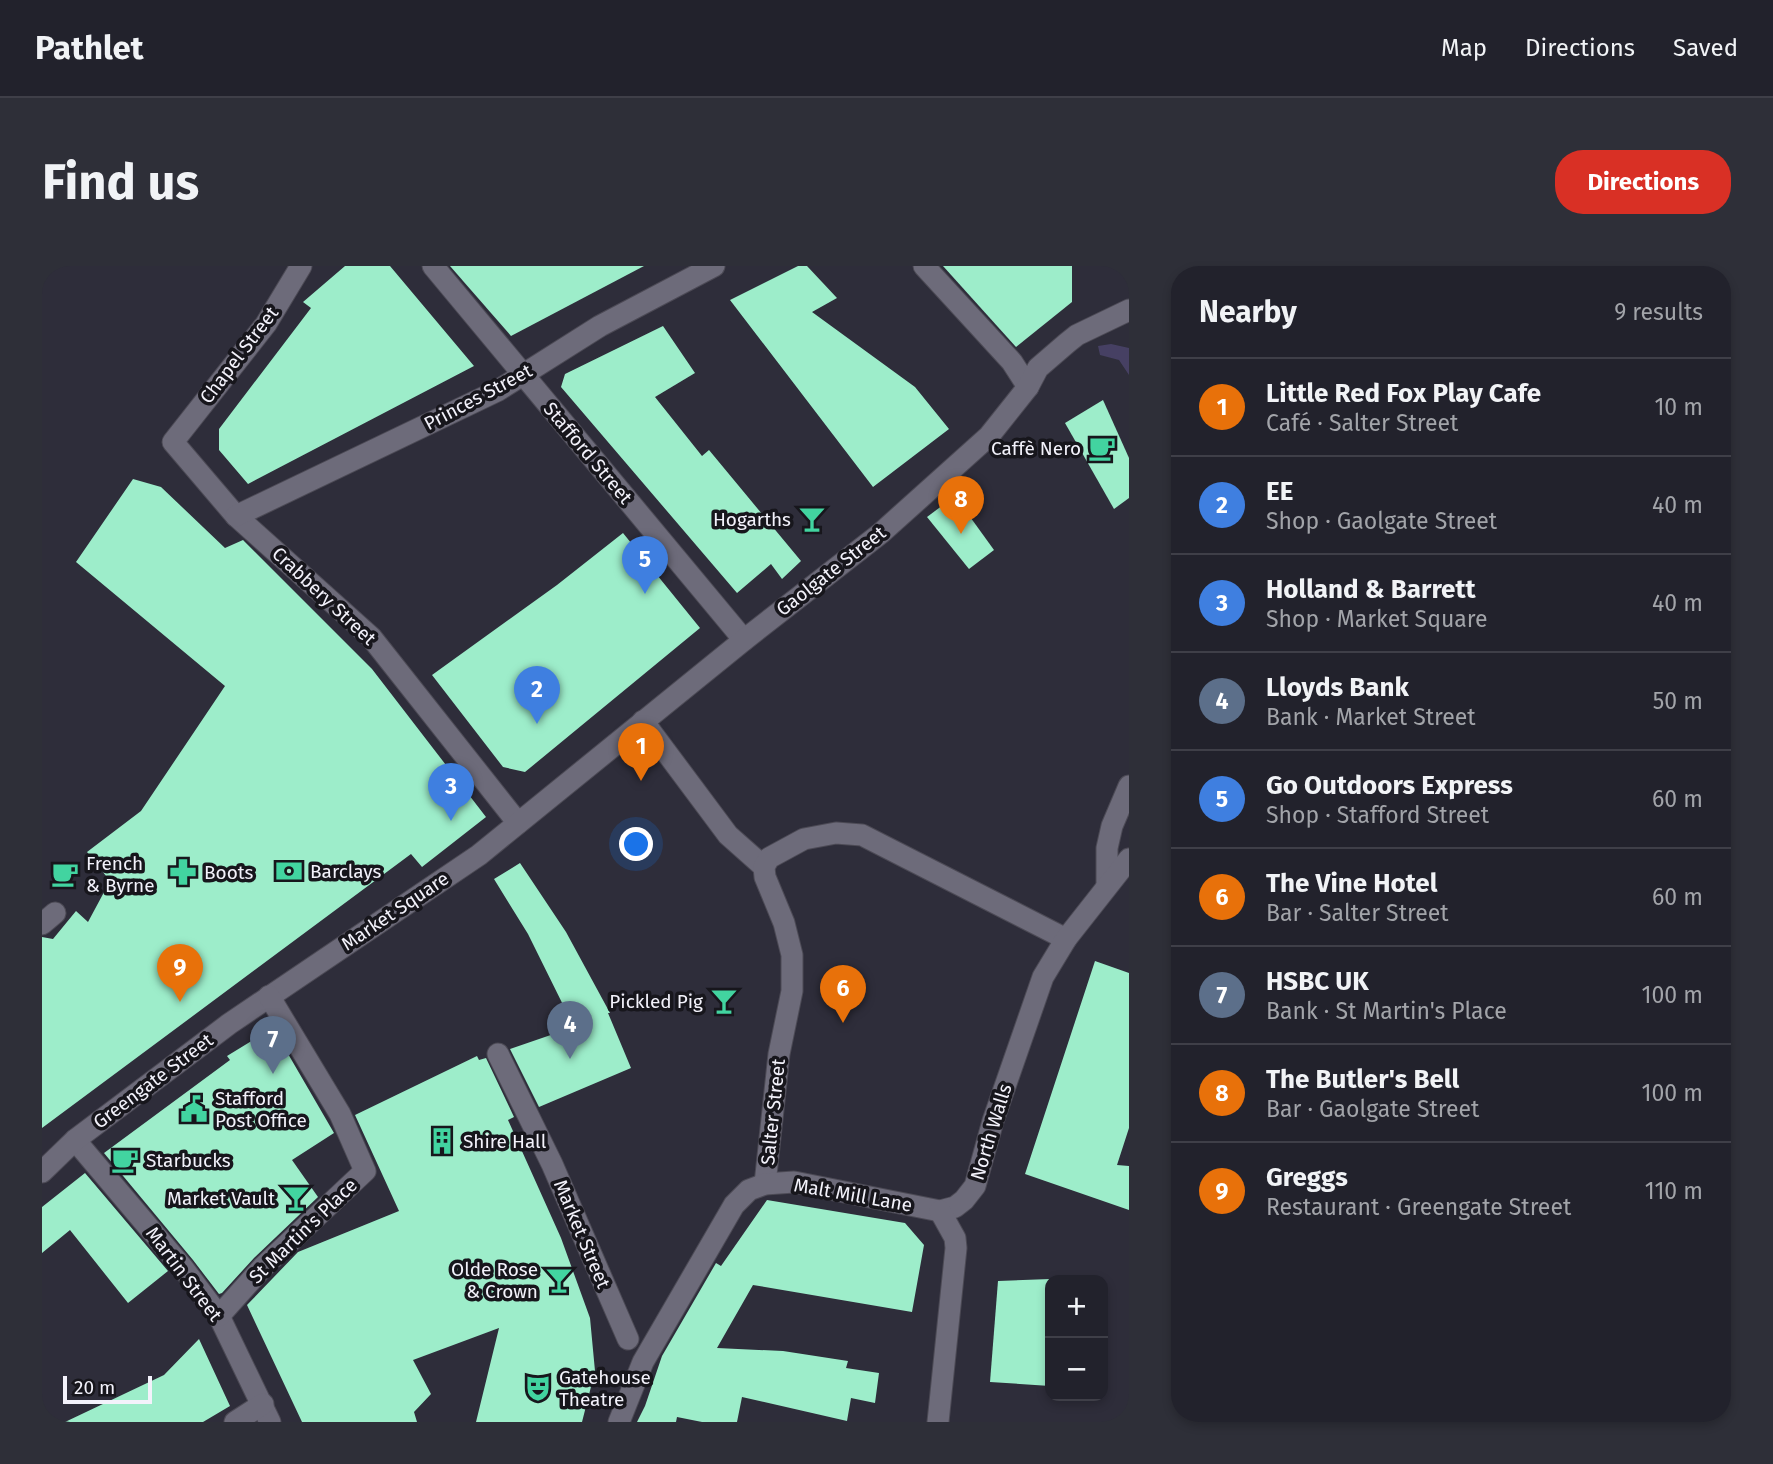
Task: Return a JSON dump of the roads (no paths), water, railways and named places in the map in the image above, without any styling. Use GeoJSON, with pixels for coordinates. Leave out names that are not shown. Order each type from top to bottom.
{"type":"FeatureCollection","features":[{"type":"Feature","properties":{"kind":"street","name":"Chapel Street"},"geometry":{"type":"LineString","coordinates":[[173,442],[257,335],[301,266]]}},
{"type":"Feature","properties":{"kind":"street","name":"Stafford Street"},"geometry":{"type":"LineString","coordinates":[[433,266],[744,640]]}},
{"type":"Feature","properties":{"kind":"street","name":"Princes Street"},"geometry":{"type":"LineString","coordinates":[[236,516],[497,391],[600,326],[713,266]]}},
{"type":"Feature","properties":{"kind":"street"},"geometry":{"type":"LineString","coordinates":[[924,266],[1012,362],[1028,387]]}},
{"type":"Feature","properties":{"kind":"street","name":"Gaolgate Street"},"geometry":{"type":"LineString","coordinates":[[518,823],[881,533],[989,436],[1028,387],[1038,368],[1077,335],[1129,310]]}},
{"type":"Feature","properties":{"kind":"street","name":"Crabbery Street"},"geometry":{"type":"LineString","coordinates":[[173,442],[236,516],[371,636],[518,823]]}},
{"type":"Feature","properties":{"kind":"street"},"geometry":{"type":"LineString","coordinates":[[643,721],[728,835],[764,867],[769,858],[804,839],[836,833],[862,835],[1066,939]]}},
{"type":"Feature","properties":{"kind":"street"},"geometry":{"type":"LineString","coordinates":[[1107,886],[1107,848],[1112,826],[1129,786]]}},
{"type":"Feature","properties":{"kind":"street","name":"Market Square"},"geometry":{"type":"LineString","coordinates":[[269,996],[479,855],[518,823]]}},
{"type":"Feature","properties":{"kind":"street","name":"North Walls"},"geometry":{"type":"LineString","coordinates":[[940,1211],[955,1207],[975,1186],[993,1121],[1043,977],[1066,939],[1129,859]]}},
{"type":"Feature","properties":{"kind":"street","name":"Salter Street"},"geometry":{"type":"LineString","coordinates":[[619,1422],[643,1362],[734,1205],[749,1190],[765,1184],[779,1054],[792,991],[792,955],[764,867]]}},
{"type":"Feature","properties":{"kind":"street","name":"Greengate Street"},"geometry":{"type":"LineString","coordinates":[[42,1172],[75,1140],[269,996]]}},
{"type":"Feature","properties":{"kind":"street","name":"St Martin's Place"},"geometry":{"type":"LineString","coordinates":[[219,1316],[263,1267],[365,1171],[340,1114],[269,996]]}},
{"type":"Feature","properties":{"kind":"street","name":"Market Street"},"geometry":{"type":"LineString","coordinates":[[498,1054],[552,1164],[628,1339]]}},
{"type":"Feature","properties":{"kind":"street","name":"Martin Street"},"geometry":{"type":"LineString","coordinates":[[75,1140],[183,1268],[219,1316],[267,1413]]}},
{"type":"Feature","properties":{"kind":"street","name":"Malt Mill Lane"},"geometry":{"type":"LineString","coordinates":[[765,1184],[794,1182],[940,1211]]}},
{"type":"Feature","properties":{"kind":"street"},"geometry":{"type":"LineString","coordinates":[[938,1422],[956,1248],[956,1238],[940,1211]]}},
{"type":"Feature","properties":{"kind":"street"},"geometry":{"type":"LineString","coordinates":[[235,1422],[267,1413]]}},
{"type":"Feature","properties":{"kind":"place","name":"Caffè Nero"},"geometry":{"type":"Point","coordinates":[1102,448]}},
{"type":"Feature","properties":{"kind":"place","name":"Hogarths"},"geometry":{"type":"Point","coordinates":[812,519]}},
{"type":"Feature","properties":{"kind":"place","name":"The Butler's Bell"},"geometry":{"type":"Point","coordinates":[961,534]}},
{"type":"Feature","properties":{"kind":"place","name":"Go Outdoors Express"},"geometry":{"type":"Point","coordinates":[645,594]}},
{"type":"Feature","properties":{"kind":"place","name":"EE"},"geometry":{"type":"Point","coordinates":[537,724]}},
{"type":"Feature","properties":{"kind":"place","name":"Little Red Fox Play Cafe"},"geometry":{"type":"Point","coordinates":[641,781]}},
{"type":"Feature","properties":{"kind":"place","name":"Holland & Barrett"},"geometry":{"type":"Point","coordinates":[451,821]}},
{"type":"Feature","properties":{"kind":"place","name":"Barclays"},"geometry":{"type":"Point","coordinates":[289,871]}},
{"type":"Feature","properties":{"kind":"place","name":"Boots"},"geometry":{"type":"Point","coordinates":[183,872]}},
{"type":"Feature","properties":{"kind":"place","name":"French & Byrne"},"geometry":{"type":"Point","coordinates":[65,874]}},
{"type":"Feature","properties":{"kind":"place","name":"Pickled Pig"},"geometry":{"type":"Point","coordinates":[724,1001]}},
{"type":"Feature","properties":{"kind":"place","name":"Greggs"},"geometry":{"type":"Point","coordinates":[180,1002]}},
{"type":"Feature","properties":{"kind":"place","name":"The Vine Hotel"},"geometry":{"type":"Point","coordinates":[843,1023]}},
{"type":"Feature","properties":{"kind":"place","name":"Lloyds Bank"},"geometry":{"type":"Point","coordinates":[570,1059]}},
{"type":"Feature","properties":{"kind":"place","name":"HSBC UK"},"geometry":{"type":"Point","coordinates":[273,1074]}},
{"type":"Feature","properties":{"kind":"place","name":"Stafford Post Office"},"geometry":{"type":"Point","coordinates":[194,1109]}},
{"type":"Feature","properties":{"kind":"place","name":"Shire Hall"},"geometry":{"type":"Point","coordinates":[442,1141]}},
{"type":"Feature","properties":{"kind":"place","name":"Starbucks"},"geometry":{"type":"Point","coordinates":[125,1160]}},
{"type":"Feature","properties":{"kind":"place","name":"Market Vault"},"geometry":{"type":"Point","coordinates":[296,1198]}},
{"type":"Feature","properties":{"kind":"place","name":"Olde Rose & Crown"},"geometry":{"type":"Point","coordinates":[559,1280]}},
{"type":"Feature","properties":{"kind":"place","name":"Gatehouse Theatre"},"geometry":{"type":"Point","coordinates":[538,1388]}}]}
